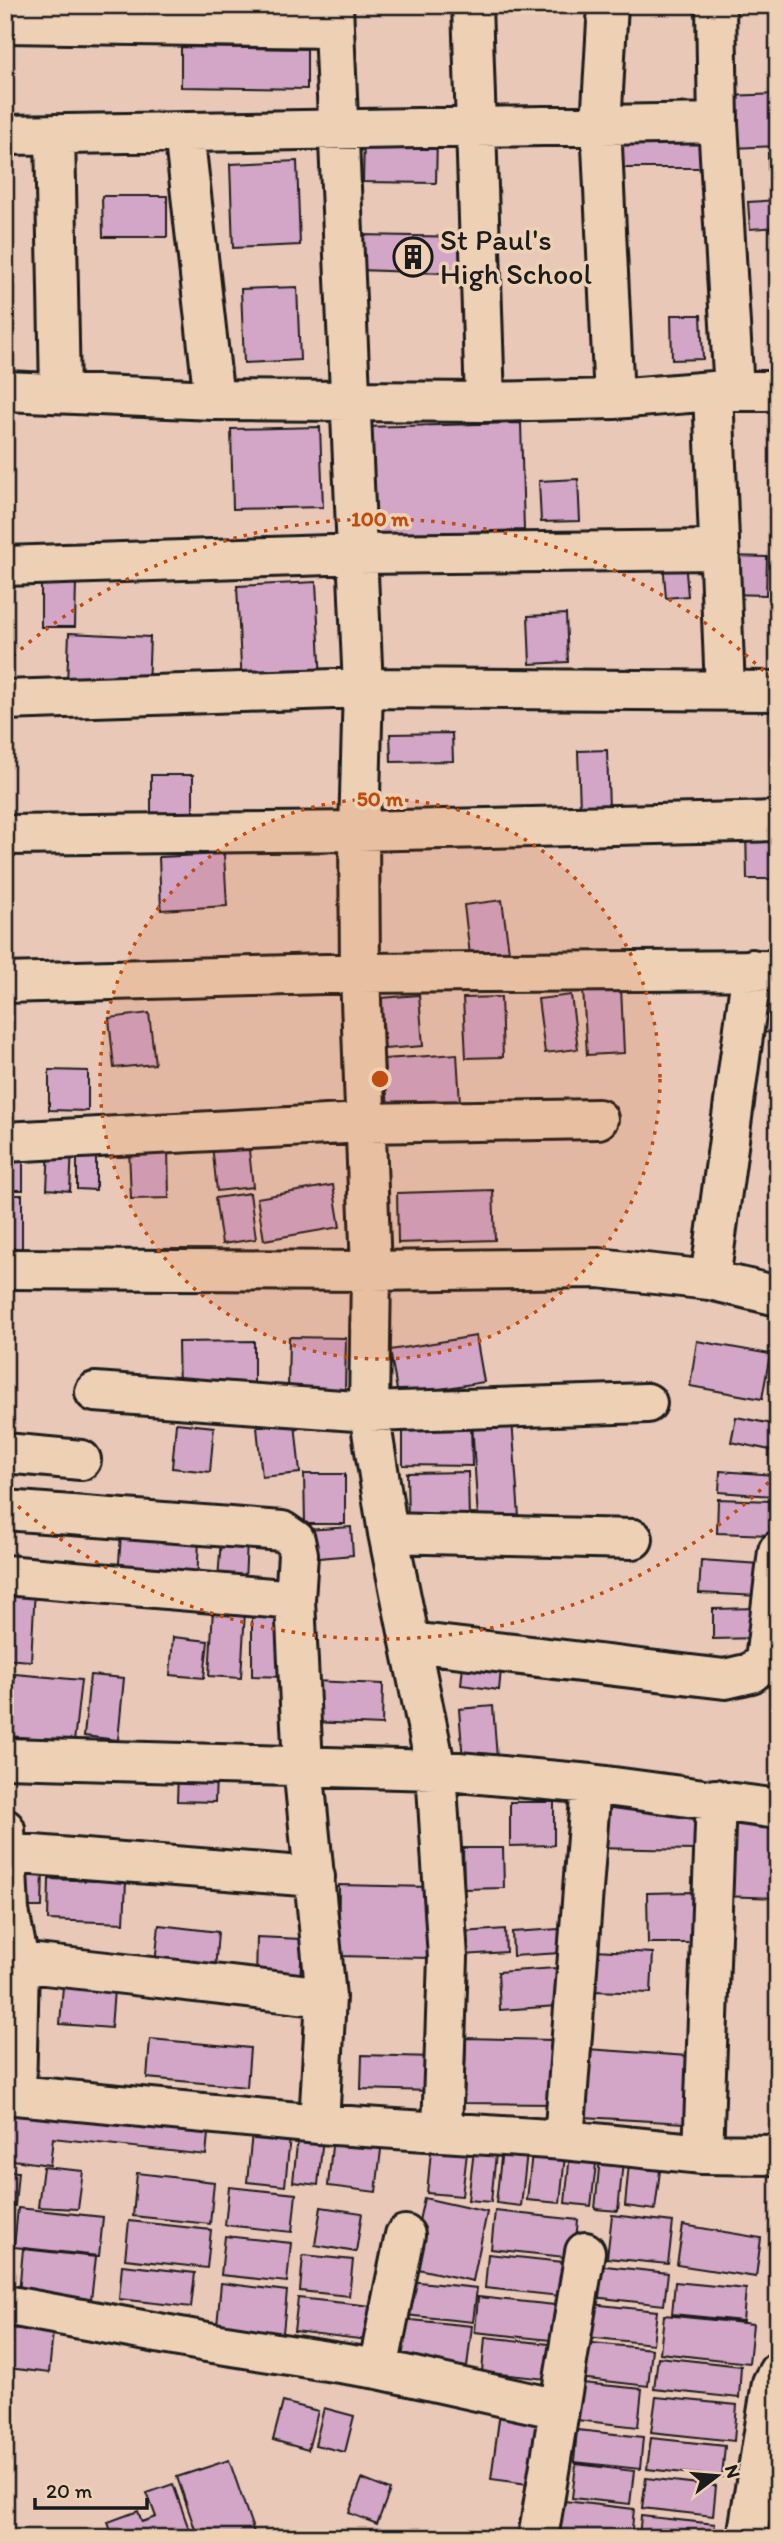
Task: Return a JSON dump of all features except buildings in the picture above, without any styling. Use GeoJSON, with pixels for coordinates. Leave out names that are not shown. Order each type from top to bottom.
{"type":"FeatureCollection","features":[{"type":"Feature","properties":{"kind":"street"},"geometry":{"type":"LineString","coordinates":[[472,5],[485,402]]}},
{"type":"Feature","properties":{"kind":"street"},"geometry":{"type":"LineString","coordinates":[[608,5],[601,125],[614,400]]}},
{"type":"Feature","properties":{"kind":"street"},"geometry":{"type":"LineString","coordinates":[[716,5],[724,391],[718,550],[725,690]]}},
{"type":"Feature","properties":{"kind":"street"},"geometry":{"type":"LineString","coordinates":[[5,23],[333,17],[363,688],[359,831],[360,973],[371,1271],[369,1412],[388,1533],[436,1770],[448,1958],[442,2131]]}},
{"type":"Feature","properties":{"kind":"street"},"geometry":{"type":"LineString","coordinates":[[5,135],[718,123]]}},
{"type":"Feature","properties":{"kind":"street"},"geometry":{"type":"LineString","coordinates":[[184,132],[214,400]]}},
{"type":"Feature","properties":{"kind":"street"},"geometry":{"type":"LineString","coordinates":[[55,134],[60,392]]}},
{"type":"Feature","properties":{"kind":"street"},"geometry":{"type":"LineString","coordinates":[[5,391],[214,400],[485,402],[614,400],[724,391],[778,391]]}},
{"type":"Feature","properties":{"kind":"street"},"geometry":{"type":"LineString","coordinates":[[5,566],[359,554],[718,550]]}},
{"type":"Feature","properties":{"kind":"street"},"geometry":{"type":"LineString","coordinates":[[5,700],[363,688],[778,691]]}},
{"type":"Feature","properties":{"kind":"street"},"geometry":{"type":"LineString","coordinates":[[5,835],[692,825],[778,821]]}},
{"type":"Feature","properties":{"kind":"street"},"geometry":{"type":"LineString","coordinates":[[5,983],[360,973],[765,969],[710,1280]]}},
{"type":"Feature","properties":{"kind":"street"},"geometry":{"type":"LineString","coordinates":[[5,1142],[365,1123],[598,1119]]}},
{"type":"Feature","properties":{"kind":"street"},"geometry":{"type":"LineString","coordinates":[[5,1269],[371,1271],[599,1268],[710,1280],[778,1296]]}},
{"type":"Feature","properties":{"kind":"street"},"geometry":{"type":"LineString","coordinates":[[95,1392],[369,1412],[647,1403]]}},
{"type":"Feature","properties":{"kind":"street"},"geometry":{"type":"LineString","coordinates":[[5,1453],[81,1460]]}},
{"type":"Feature","properties":{"kind":"street"},"geometry":{"type":"LineString","coordinates":[[5,1510],[282,1531],[295,1541],[298,1554],[295,1600],[303,1766],[326,1997],[319,2124]]}},
{"type":"Feature","properties":{"kind":"street"},"geometry":{"type":"LineString","coordinates":[[388,1533],[633,1539]]}},
{"type":"Feature","properties":{"kind":"street"},"geometry":{"type":"LineString","coordinates":[[411,1642],[725,1679],[751,1673],[765,1661],[778,1551]]}},
{"type":"Feature","properties":{"kind":"street"},"geometry":{"type":"LineString","coordinates":[[5,1575],[295,1600]]}},
{"type":"Feature","properties":{"kind":"street"},"geometry":{"type":"LineString","coordinates":[[5,1758],[436,1770],[591,1784],[778,1809]]}},
{"type":"Feature","properties":{"kind":"street"},"geometry":{"type":"LineString","coordinates":[[565,2140],[591,1784]]}},
{"type":"Feature","properties":{"kind":"street"},"geometry":{"type":"LineString","coordinates":[[703,2154],[716,1800]]}},
{"type":"Feature","properties":{"kind":"street"},"geometry":{"type":"LineString","coordinates":[[315,1877],[6,1840],[9,1911],[19,1962],[10,2095],[319,2124],[565,2140],[703,2154],[778,2155]]}},
{"type":"Feature","properties":{"kind":"street"},"geometry":{"type":"LineString","coordinates":[[19,1962],[326,1997]]}},
{"type":"Feature","properties":{"kind":"street"},"geometry":{"type":"LineString","coordinates":[[378,2369],[405,2235]]}},
{"type":"Feature","properties":{"kind":"street"},"geometry":{"type":"LineString","coordinates":[[538,2538],[585,2252]]}},
{"type":"Feature","properties":{"kind":"street"},"geometry":{"type":"LineString","coordinates":[[5,2305],[207,2342],[378,2369],[559,2409]]}},
{"type":"Feature","properties":{"kind":"street"},"geometry":{"type":"LineString","coordinates":[[747,2538],[768,2469],[772,2383],[778,2372]]}},
{"type":"Feature","properties":{"kind":"green space"},"geometry":{"type":"Polygon","coordinates":[[[775,2484],[778,2484],[778,2538],[767,2538],[775,2484]]]}},
{"type":"Feature","properties":{"kind":"place","name":"St Paul's High School"},"geometry":{"type":"Point","coordinates":[413,257]}}]}
